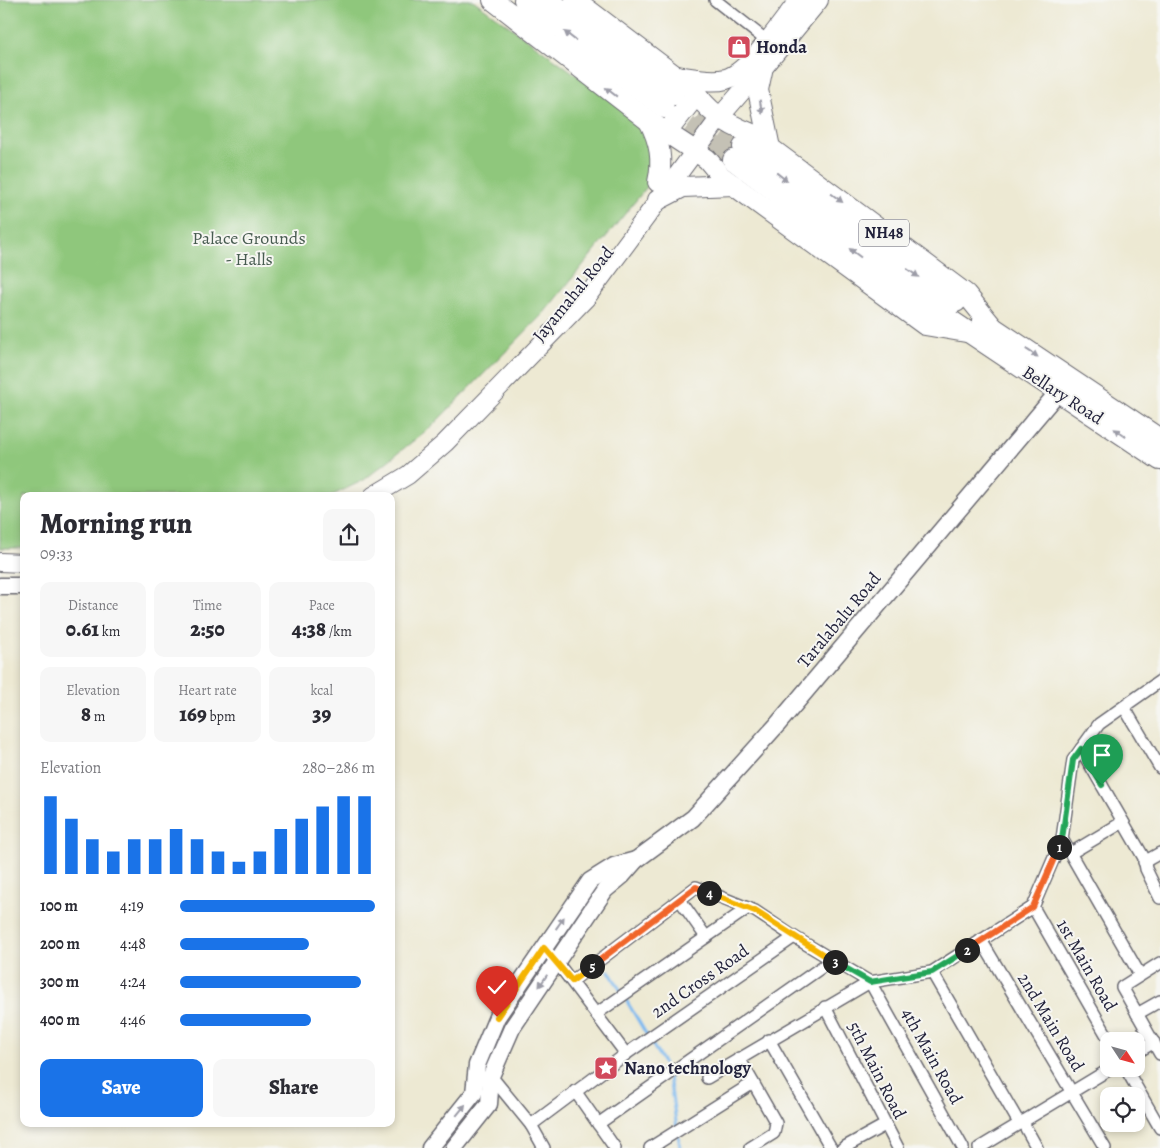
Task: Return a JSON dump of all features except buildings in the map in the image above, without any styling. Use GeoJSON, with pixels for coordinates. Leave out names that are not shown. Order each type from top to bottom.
{"type":"FeatureCollection","features":[{"type":"Feature","properties":{"kind":"highway"},"geometry":{"type":"LineString","coordinates":[[493,0],[665,100],[697,94]]}},
{"type":"Feature","properties":{"kind":"highway"},"geometry":{"type":"LineString","coordinates":[[524,0],[665,100]]}},
{"type":"Feature","properties":{"kind":"highway"},"geometry":{"type":"LineString","coordinates":[[549,0],[665,100]]}},
{"type":"Feature","properties":{"kind":"highway"},"geometry":{"type":"LineString","coordinates":[[575,0],[665,100],[666,133]]}},
{"type":"Feature","properties":{"kind":"highway"},"geometry":{"type":"LineString","coordinates":[[665,100],[702,80],[726,79],[742,71],[800,0]]}},
{"type":"Feature","properties":{"kind":"highway"},"geometry":{"type":"LineString","coordinates":[[770,148],[758,90],[763,67],[818,0]]}},
{"type":"Feature","properties":{"kind":"highway"},"geometry":{"type":"LineString","coordinates":[[697,94],[714,116],[750,133],[770,148]]}},
{"type":"Feature","properties":{"kind":"highway"},"geometry":{"type":"LineString","coordinates":[[666,133],[697,94]]}},
{"type":"Feature","properties":{"kind":"highway"},"geometry":{"type":"LineString","coordinates":[[665,100],[658,138],[662,165],[658,191],[683,187],[734,186]]}},
{"type":"Feature","properties":{"kind":"highway"},"geometry":{"type":"LineString","coordinates":[[666,133],[690,147]]}},
{"type":"Feature","properties":{"kind":"highway","name":"NH48"},"geometry":{"type":"LineString","coordinates":[[690,147],[708,159],[721,176],[734,186],[925,325],[966,332]]}},
{"type":"Feature","properties":{"kind":"highway","name":"NH48"},"geometry":{"type":"LineString","coordinates":[[770,148],[966,294],[992,326]]}},
{"type":"Feature","properties":{"kind":"highway","name":"Bellary Road"},"geometry":{"type":"LineString","coordinates":[[1160,439],[738,154],[859,256],[966,332],[1160,460]]}},
{"type":"Feature","properties":{"kind":"main road"},"geometry":{"type":"LineString","coordinates":[[714,116],[763,67]]}},
{"type":"Feature","properties":{"kind":"main road"},"geometry":{"type":"LineString","coordinates":[[714,116],[742,71]]}},
{"type":"Feature","properties":{"kind":"main road","name":"Jayamahal Road"},"geometry":{"type":"LineString","coordinates":[[378,492],[403,470],[443,441],[586,298],[658,191],[714,116]]}},
{"type":"Feature","properties":{"kind":"main road","name":"Taralabalu Road"},"geometry":{"type":"LineString","coordinates":[[454,1148],[489,1104],[492,1076],[512,1028],[605,890],[622,876],[636,860],[692,818],[782,718],[1058,392]]}},
{"type":"Feature","properties":{"kind":"main road","name":"Jayamahal Road"},"geometry":{"type":"LineString","coordinates":[[367,492],[391,481]]}},
{"type":"Feature","properties":{"kind":"main road"},"geometry":{"type":"LineString","coordinates":[[0,562],[20,563]]}},
{"type":"Feature","properties":{"kind":"main road"},"geometry":{"type":"LineString","coordinates":[[0,570],[20,571]]}},
{"type":"Feature","properties":{"kind":"main road"},"geometry":{"type":"LineString","coordinates":[[0,586],[20,586]]}},
{"type":"Feature","properties":{"kind":"main road","name":"Taralabalu Road"},"geometry":{"type":"LineString","coordinates":[[430,1148],[474,1093],[477,1065],[497,1017],[590,881],[614,866],[636,860]]}},
{"type":"Feature","properties":{"kind":"street"},"geometry":{"type":"LineString","coordinates":[[714,0],[767,40]]}},
{"type":"Feature","properties":{"kind":"street"},"geometry":{"type":"LineString","coordinates":[[707,1078],[870,982],[932,972],[1033,907],[1062,839],[1073,760],[1099,724],[1160,681]]}},
{"type":"Feature","properties":{"kind":"street"},"geometry":{"type":"LineString","coordinates":[[1124,706],[1160,768]]}},
{"type":"Feature","properties":{"kind":"street"},"geometry":{"type":"LineString","coordinates":[[1081,749],[1123,822],[1160,898]]}},
{"type":"Feature","properties":{"kind":"street"},"geometry":{"type":"LineString","coordinates":[[1071,853],[1123,822]]}},
{"type":"Feature","properties":{"kind":"street"},"geometry":{"type":"LineString","coordinates":[[1062,839],[1140,974]]}},
{"type":"Feature","properties":{"kind":"street"},"geometry":{"type":"LineString","coordinates":[[1144,862],[1160,852]]}},
{"type":"Feature","properties":{"kind":"street"},"geometry":{"type":"LineString","coordinates":[[572,981],[696,887],[748,908],[870,982]]}},
{"type":"Feature","properties":{"kind":"street"},"geometry":{"type":"LineString","coordinates":[[680,900],[706,938]]}},
{"type":"Feature","properties":{"kind":"street","name":"1st Main Road"},"geometry":{"type":"LineString","coordinates":[[1033,907],[1105,1032]]}},
{"type":"Feature","properties":{"kind":"street"},"geometry":{"type":"LineString","coordinates":[[596,1014],[748,908]]}},
{"type":"Feature","properties":{"kind":"street","name":"2nd Cross Road"},"geometry":{"type":"LineString","coordinates":[[531,1125],[626,1054],[794,937]]}},
{"type":"Feature","properties":{"kind":"street","name":"2nd Main Road"},"geometry":{"type":"LineString","coordinates":[[981,940],[1073,1091],[1105,1148]]}},
{"type":"Feature","properties":{"kind":"street"},"geometry":{"type":"LineString","coordinates":[[544,948],[572,981],[626,1054]]}},
{"type":"Feature","properties":{"kind":"street"},"geometry":{"type":"LineString","coordinates":[[598,1124],[832,960]]}},
{"type":"Feature","properties":{"kind":"street"},"geometry":{"type":"LineString","coordinates":[[1160,963],[1122,987],[1160,1054]]}},
{"type":"Feature","properties":{"kind":"street"},"geometry":{"type":"LineString","coordinates":[[932,972],[1037,1148]]}},
{"type":"Feature","properties":{"kind":"street","name":"4th Main Road"},"geometry":{"type":"LineString","coordinates":[[870,982],[963,1148]]}},
{"type":"Feature","properties":{"kind":"street"},"geometry":{"type":"LineString","coordinates":[[1137,1014],[1160,1002]]}},
{"type":"Feature","properties":{"kind":"street","name":"5th Main Road"},"geometry":{"type":"LineString","coordinates":[[825,1007],[898,1148]]}},
{"type":"Feature","properties":{"kind":"street"},"geometry":{"type":"LineString","coordinates":[[770,1040],[831,1148]]}},
{"type":"Feature","properties":{"kind":"street"},"geometry":{"type":"LineString","coordinates":[[1145,1048],[1154,1042]]}},
{"type":"Feature","properties":{"kind":"street"},"geometry":{"type":"LineString","coordinates":[[739,1058],[776,1123],[774,1133],[750,1148]]}},
{"type":"Feature","properties":{"kind":"street"},"geometry":{"type":"LineString","coordinates":[[978,1148],[1100,1075]]}},
{"type":"Feature","properties":{"kind":"street"},"geometry":{"type":"LineString","coordinates":[[492,1076],[531,1125],[544,1148]]}},
{"type":"Feature","properties":{"kind":"street"},"geometry":{"type":"LineString","coordinates":[[1131,1078],[1160,1128]]}},
{"type":"Feature","properties":{"kind":"street"},"geometry":{"type":"LineString","coordinates":[[650,1148],[753,1083]]}},
{"type":"Feature","properties":{"kind":"street"},"geometry":{"type":"LineString","coordinates":[[575,1091],[615,1148]]}},
{"type":"Feature","properties":{"kind":"street"},"geometry":{"type":"LineString","coordinates":[[843,1148],[885,1125]]}},
{"type":"Feature","properties":{"kind":"green space","name":"Palace Grounds - Halls"},"geometry":{"type":"Polygon","coordinates":[[[0,0],[473,0],[643,123],[650,137],[651,182],[543,314],[432,426],[364,480],[339,492],[20,492],[20,548],[0,548],[0,0]]]}},
{"type":"Feature","properties":{"kind":"waterway"},"geometry":{"type":"LineString","coordinates":[[609,971],[668,1071]]}},
{"type":"Feature","properties":{"kind":"waterway"},"geometry":{"type":"LineString","coordinates":[[669,1077],[677,1128]]}},
{"type":"Feature","properties":{"kind":"waterway"},"geometry":{"type":"LineString","coordinates":[[678,1134],[680,1148]]}},
{"type":"Feature","properties":{"kind":"tunnel"},"geometry":{"type":"LineString","coordinates":[[676,96],[743,147]]}},
{"type":"Feature","properties":{"kind":"tunnel"},"geometry":{"type":"LineString","coordinates":[[664,108],[733,160]]}},
{"type":"Feature","properties":{"kind":"place","name":"Honda"},"geometry":{"type":"Point","coordinates":[739,47]}},
{"type":"Feature","properties":{"kind":"place","name":"Nano technology"},"geometry":{"type":"Point","coordinates":[606,1068]}},
{"type":"Feature","properties":{"kind":"route"},"geometry":{"type":"LineString","coordinates":[[497,1017],[544,948],[572,981],[696,887],[755,911],[794,937],[870,982],[932,972],[1033,907],[1062,839],[1073,760],[1081,749],[1102,785]]}}]}
